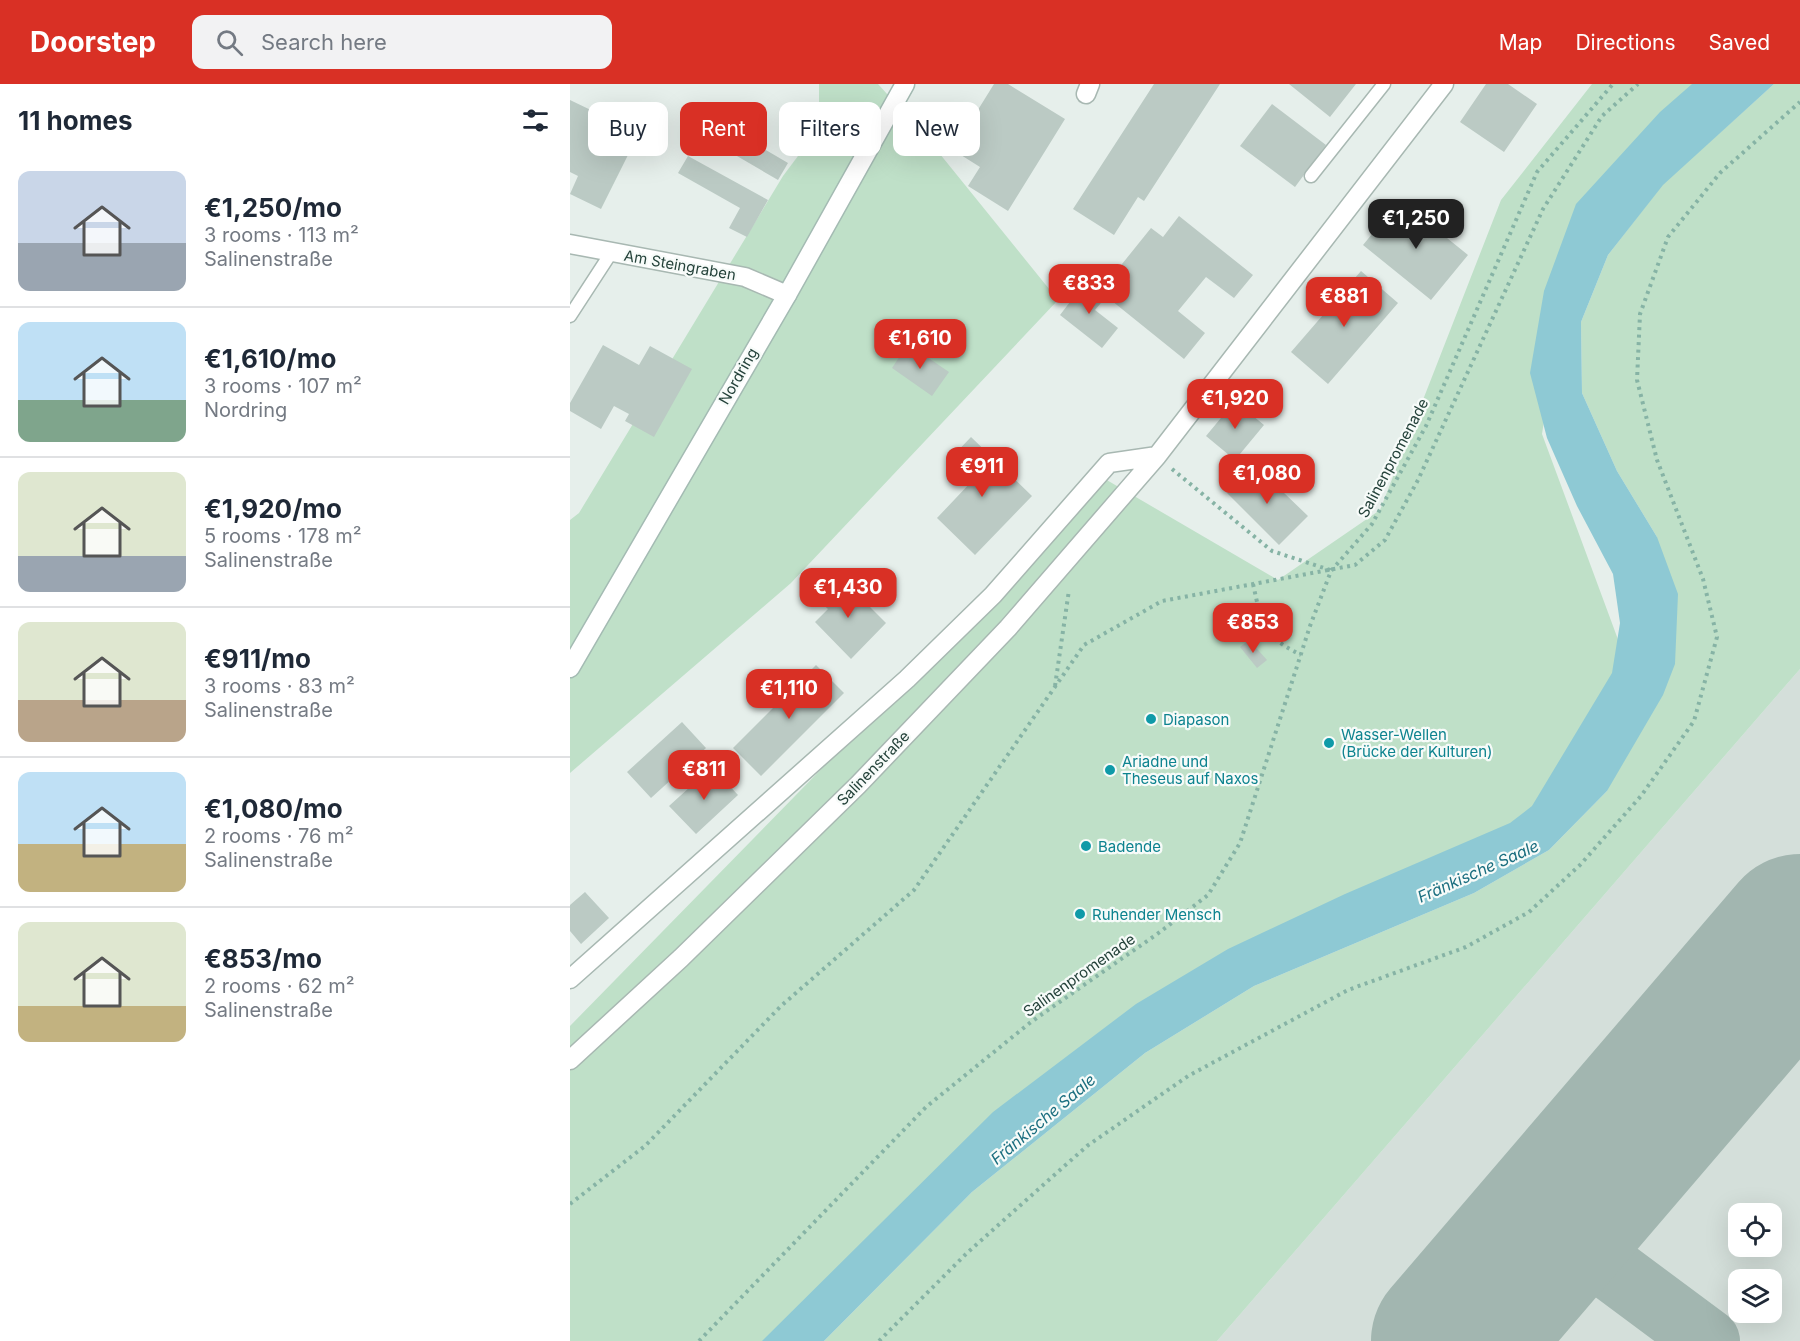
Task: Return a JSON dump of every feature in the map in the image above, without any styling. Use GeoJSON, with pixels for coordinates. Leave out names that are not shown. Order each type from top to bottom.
{"type":"FeatureCollection","features":[{"type":"Feature","properties":{"kind":"street","name":"Nordring"},"geometry":{"type":"LineString","coordinates":[[570,668],[787,295],[905,84]]}},
{"type":"Feature","properties":{"kind":"street","name":"Salinenstraße"},"geometry":{"type":"LineString","coordinates":[[570,1060],[681,958],[874,768],[1008,628],[1156,456],[1444,84]]}},
{"type":"Feature","properties":{"kind":"street","name":"Am Steingraben"},"geometry":{"type":"LineString","coordinates":[[570,244],[745,278],[787,295]]}},
{"type":"Feature","properties":{"kind":"street"},"geometry":{"type":"LineString","coordinates":[[570,979],[907,680],[993,594],[1108,463],[1156,456]]}},
{"type":"Feature","properties":{"kind":"lane"},"geometry":{"type":"LineString","coordinates":[[1311,176],[1384,84]]}},
{"type":"Feature","properties":{"kind":"lane"},"geometry":{"type":"LineString","coordinates":[[570,316],[611,253]]}},
{"type":"Feature","properties":{"kind":"path","name":"Salinenpromenade"},"geometry":{"type":"LineString","coordinates":[[699,1341],[926,1107],[1031,1022],[1160,932],[1208,895],[1240,843],[1331,571],[1372,524],[1426,426],[1537,172],[1613,84]]}},
{"type":"Feature","properties":{"kind":"path"},"geometry":{"type":"LineString","coordinates":[[570,1204],[645,1146],[781,1006],[914,890],[1084,645],[1162,601],[1355,565],[1385,540],[1418,480],[1543,209],[1602,116],[1638,84]]}},
{"type":"Feature","properties":{"kind":"path"},"geometry":{"type":"LineString","coordinates":[[879,1341],[968,1251],[1087,1146],[1188,1076],[1348,990],[1466,947],[1529,912],[1580,865],[1641,796],[1694,721],[1717,637],[1703,579],[1657,460],[1637,380],[1640,314],[1668,237],[1720,173],[1800,102]]}},
{"type":"Feature","properties":{"kind":"path"},"geometry":{"type":"LineString","coordinates":[[1156,456],[1272,551],[1331,571]]}},
{"type":"Feature","properties":{"kind":"path"},"geometry":{"type":"LineString","coordinates":[[1254,584],[1265,630],[1277,643],[1301,655]]}},
{"type":"Feature","properties":{"kind":"path"},"geometry":{"type":"LineString","coordinates":[[1055,687],[1070,585]]}},
{"type":"Feature","properties":{"kind":"shaded area"},"geometry":{"type":"Polygon","coordinates":[[[1800,669],[1800,1341],[1217,1341],[1800,669]]]}},
{"type":"Feature","properties":{"kind":"green space"},"geometry":{"type":"Polygon","coordinates":[[[819,84],[878,84],[894,102],[893,156],[942,156],[1058,300],[791,583],[570,773],[570,520],[579,513],[783,176],[798,156],[881,156],[881,102],[819,102],[819,84]]]}},
{"type":"Feature","properties":{"kind":"green space"},"geometry":{"type":"Polygon","coordinates":[[[1592,84],[1727,84],[1571,250],[1542,434],[1633,680],[1546,809],[1132,1025],[775,1341],[570,1341],[570,1026],[1105,479],[1278,580],[1380,510],[1501,200],[1592,84]]]}},
{"type":"Feature","properties":{"kind":"green space"},"geometry":{"type":"Polygon","coordinates":[[[1774,84],[1800,84],[1800,669],[1217,1341],[824,1341],[972,1192],[1145,1053],[1254,986],[1474,893],[1549,850],[1607,791],[1657,537],[1617,471],[1582,393],[1581,322],[1608,255],[1663,184],[1774,84]]]}},
{"type":"Feature","properties":{"kind":"water","name":"Fränkische Saale"},"geometry":{"type":"Polygon","coordinates":[[[1692,84],[1774,84],[1663,185],[1608,255],[1581,322],[1582,393],[1617,471],[1657,537],[1678,594],[1675,664],[1663,695],[1607,791],[1549,850],[1474,893],[1254,986],[1145,1053],[972,1192],[824,1341],[762,1341],[993,1112],[1136,1004],[1228,949],[1345,894],[1510,823],[1532,806],[1612,673],[1620,623],[1613,574],[1577,506],[1547,438],[1530,373],[1544,291],[1576,204],[1660,112],[1692,84]]]}},
{"type":"Feature","properties":{"kind":"building"},"geometry":{"type":"Polygon","coordinates":[[[994,84],[1008,84],[1065,119],[1008,211],[968,186],[980,167],[963,156],[980,156],[980,107],[994,84]]]}},
{"type":"Feature","properties":{"kind":"building"},"geometry":{"type":"Polygon","coordinates":[[[1154,84],[1220,84],[1144,201],[1138,197],[1114,235],[1073,209],[1154,84]]]}},
{"type":"Feature","properties":{"kind":"building"},"geometry":{"type":"Polygon","coordinates":[[[1289,84],[1356,84],[1330,117],[1289,84]]]}},
{"type":"Feature","properties":{"kind":"building"},"geometry":{"type":"Polygon","coordinates":[[[1486,84],[1508,84],[1537,104],[1504,152],[1460,122],[1486,84]]]}},
{"type":"Feature","properties":{"kind":"building"},"geometry":{"type":"Polygon","coordinates":[[[570,100],[588,109],[588,156],[628,156],[601,209],[570,194],[578,176],[570,172],[570,100]]]}},
{"type":"Feature","properties":{"kind":"building"},"geometry":{"type":"Polygon","coordinates":[[[1272,104],[1326,145],[1295,187],[1240,146],[1272,104]]]}},
{"type":"Feature","properties":{"kind":"building"},"geometry":{"type":"Polygon","coordinates":[[[767,151],[788,163],[778,180],[737,156],[767,156],[767,151]]]}},
{"type":"Feature","properties":{"kind":"building"},"geometry":{"type":"Polygon","coordinates":[[[688,156],[768,200],[747,237],[729,228],[740,208],[678,173],[688,156]]]}},
{"type":"Feature","properties":{"kind":"building"},"geometry":{"type":"Polygon","coordinates":[[[1400,200],[1468,255],[1431,300],[1363,245],[1400,200]]]}},
{"type":"Feature","properties":{"kind":"building"},"geometry":{"type":"Polygon","coordinates":[[[1179,216],[1253,275],[1234,298],[1206,277],[1178,311],[1205,333],[1184,359],[1112,301],[1130,279],[1118,269],[1151,228],[1163,237],[1179,216]]]}},
{"type":"Feature","properties":{"kind":"building"},"geometry":{"type":"Polygon","coordinates":[[[1361,271],[1398,303],[1328,384],[1291,352],[1361,271]]]}},
{"type":"Feature","properties":{"kind":"building"},"geometry":{"type":"Polygon","coordinates":[[[1086,281],[1106,297],[1095,310],[1118,328],[1102,348],[1060,315],[1086,281]]]}},
{"type":"Feature","properties":{"kind":"building"},"geometry":{"type":"Polygon","coordinates":[[[908,344],[949,372],[932,396],[892,368],[908,344]]]}},
{"type":"Feature","properties":{"kind":"building"},"geometry":{"type":"Polygon","coordinates":[[[603,345],[639,365],[650,346],[692,369],[654,437],[625,421],[629,414],[614,406],[601,429],[570,411],[570,403],[603,345]]]}},
{"type":"Feature","properties":{"kind":"building"},"geometry":{"type":"Polygon","coordinates":[[[1235,401],[1264,425],[1235,460],[1206,436],[1235,401]]]}},
{"type":"Feature","properties":{"kind":"building"},"geometry":{"type":"Polygon","coordinates":[[[971,437],[1032,496],[975,555],[937,518],[973,480],[950,459],[971,437]]]}},
{"type":"Feature","properties":{"kind":"building"},"geometry":{"type":"Polygon","coordinates":[[[1255,465],[1308,516],[1279,545],[1227,493],[1255,465]]]}},
{"type":"Feature","properties":{"kind":"building"},"geometry":{"type":"Polygon","coordinates":[[[840,577],[886,623],[851,659],[815,622],[828,609],[818,600],[840,577]]]}},
{"type":"Feature","properties":{"kind":"building"},"geometry":{"type":"Polygon","coordinates":[[[1249,640],[1267,660],[1257,668],[1240,647],[1249,640]]]}},
{"type":"Feature","properties":{"kind":"building"},"geometry":{"type":"Polygon","coordinates":[[[816,665],[844,693],[761,776],[733,748],[816,665]]]}},
{"type":"Feature","properties":{"kind":"building"},"geometry":{"type":"Polygon","coordinates":[[[682,722],[706,748],[651,798],[627,772],[682,722]]]}},
{"type":"Feature","properties":{"kind":"building"},"geometry":{"type":"Polygon","coordinates":[[[712,767],[738,795],[696,834],[669,806],[712,767]]]}},
{"type":"Feature","properties":{"kind":"building"},"geometry":{"type":"Polygon","coordinates":[[[585,892],[609,918],[581,944],[570,931],[570,905],[585,892]]]}},
{"type":"Feature","properties":{"kind":"taxiway"},"geometry":{"type":"LineString","coordinates":[[1552,1225],[1708,1341]]}},
{"type":"Feature","properties":{"kind":"runway"},"geometry":{"type":"LineString","coordinates":[[1452,1341],[1800,935]]}},
{"type":"Feature","properties":{"kind":"place","name":"Diapason"},"geometry":{"type":"Point","coordinates":[1151,719]}},
{"type":"Feature","properties":{"kind":"place","name":"Wasser-Wellen (Brücke der Kulturen)"},"geometry":{"type":"Point","coordinates":[1329,743]}},
{"type":"Feature","properties":{"kind":"place","name":"Ariadne und Theseus auf Naxos"},"geometry":{"type":"Point","coordinates":[1110,770]}},
{"type":"Feature","properties":{"kind":"place","name":"Badende"},"geometry":{"type":"Point","coordinates":[1086,846]}},
{"type":"Feature","properties":{"kind":"place","name":"Ruhender Mensch"},"geometry":{"type":"Point","coordinates":[1080,914]}}]}
